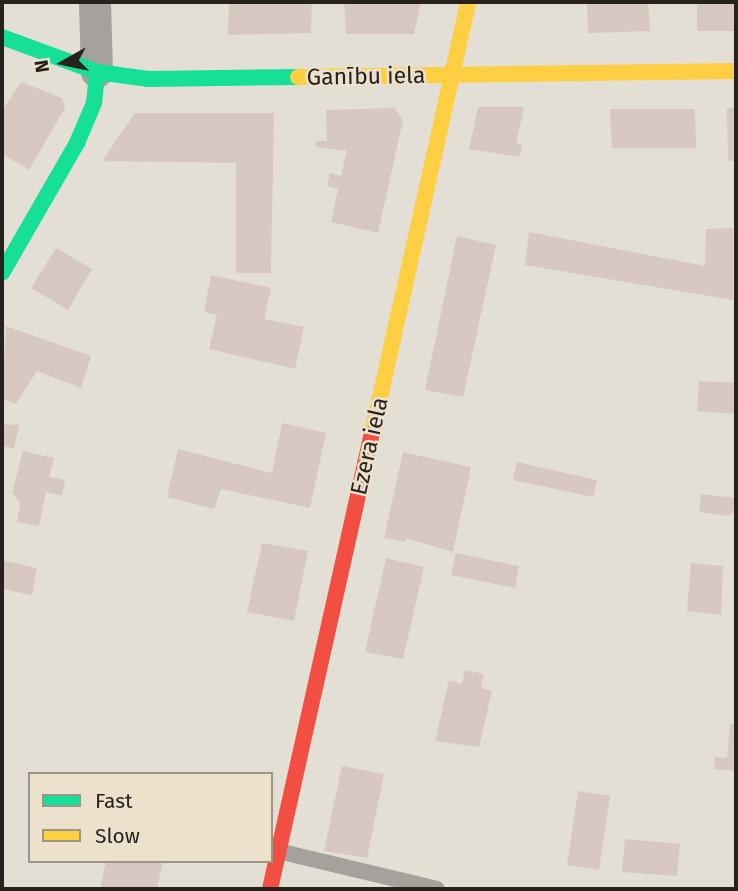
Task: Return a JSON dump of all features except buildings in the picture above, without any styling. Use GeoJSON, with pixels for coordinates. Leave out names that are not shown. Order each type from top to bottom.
{"type":"FeatureCollection","features":[{"type":"Feature","properties":{"kind":"main road","name":"Ezera iela"},"geometry":{"type":"LineString","coordinates":[[270,889],[468,2]]}},
{"type":"Feature","properties":{"kind":"main road","name":"Ganību iela"},"geometry":{"type":"LineString","coordinates":[[2,37],[97,72],[149,79],[736,71]]}},
{"type":"Feature","properties":{"kind":"main road"},"geometry":{"type":"LineString","coordinates":[[2,273],[78,143],[94,103],[97,72]]}},
{"type":"Feature","properties":{"kind":"street"},"geometry":{"type":"LineString","coordinates":[[95,2],[97,72]]}},
{"type":"Feature","properties":{"kind":"lane"},"geometry":{"type":"LineString","coordinates":[[278,851],[437,889]]}},
{"type":"Feature","properties":{"kind":"traffic: fast"},"geometry":{"type":"LineString","coordinates":[[2,37],[97,72],[149,79],[298,77]]}},
{"type":"Feature","properties":{"kind":"traffic: fast"},"geometry":{"type":"LineString","coordinates":[[2,273],[77,143],[94,103],[97,72]]}},
{"type":"Feature","properties":{"kind":"traffic: slow"},"geometry":{"type":"LineString","coordinates":[[372,433],[468,2]]}},
{"type":"Feature","properties":{"kind":"traffic: slow"},"geometry":{"type":"LineString","coordinates":[[298,77],[736,71]]}},
{"type":"Feature","properties":{"kind":"traffic: jam"},"geometry":{"type":"LineString","coordinates":[[270,889],[372,433]]}}]}
